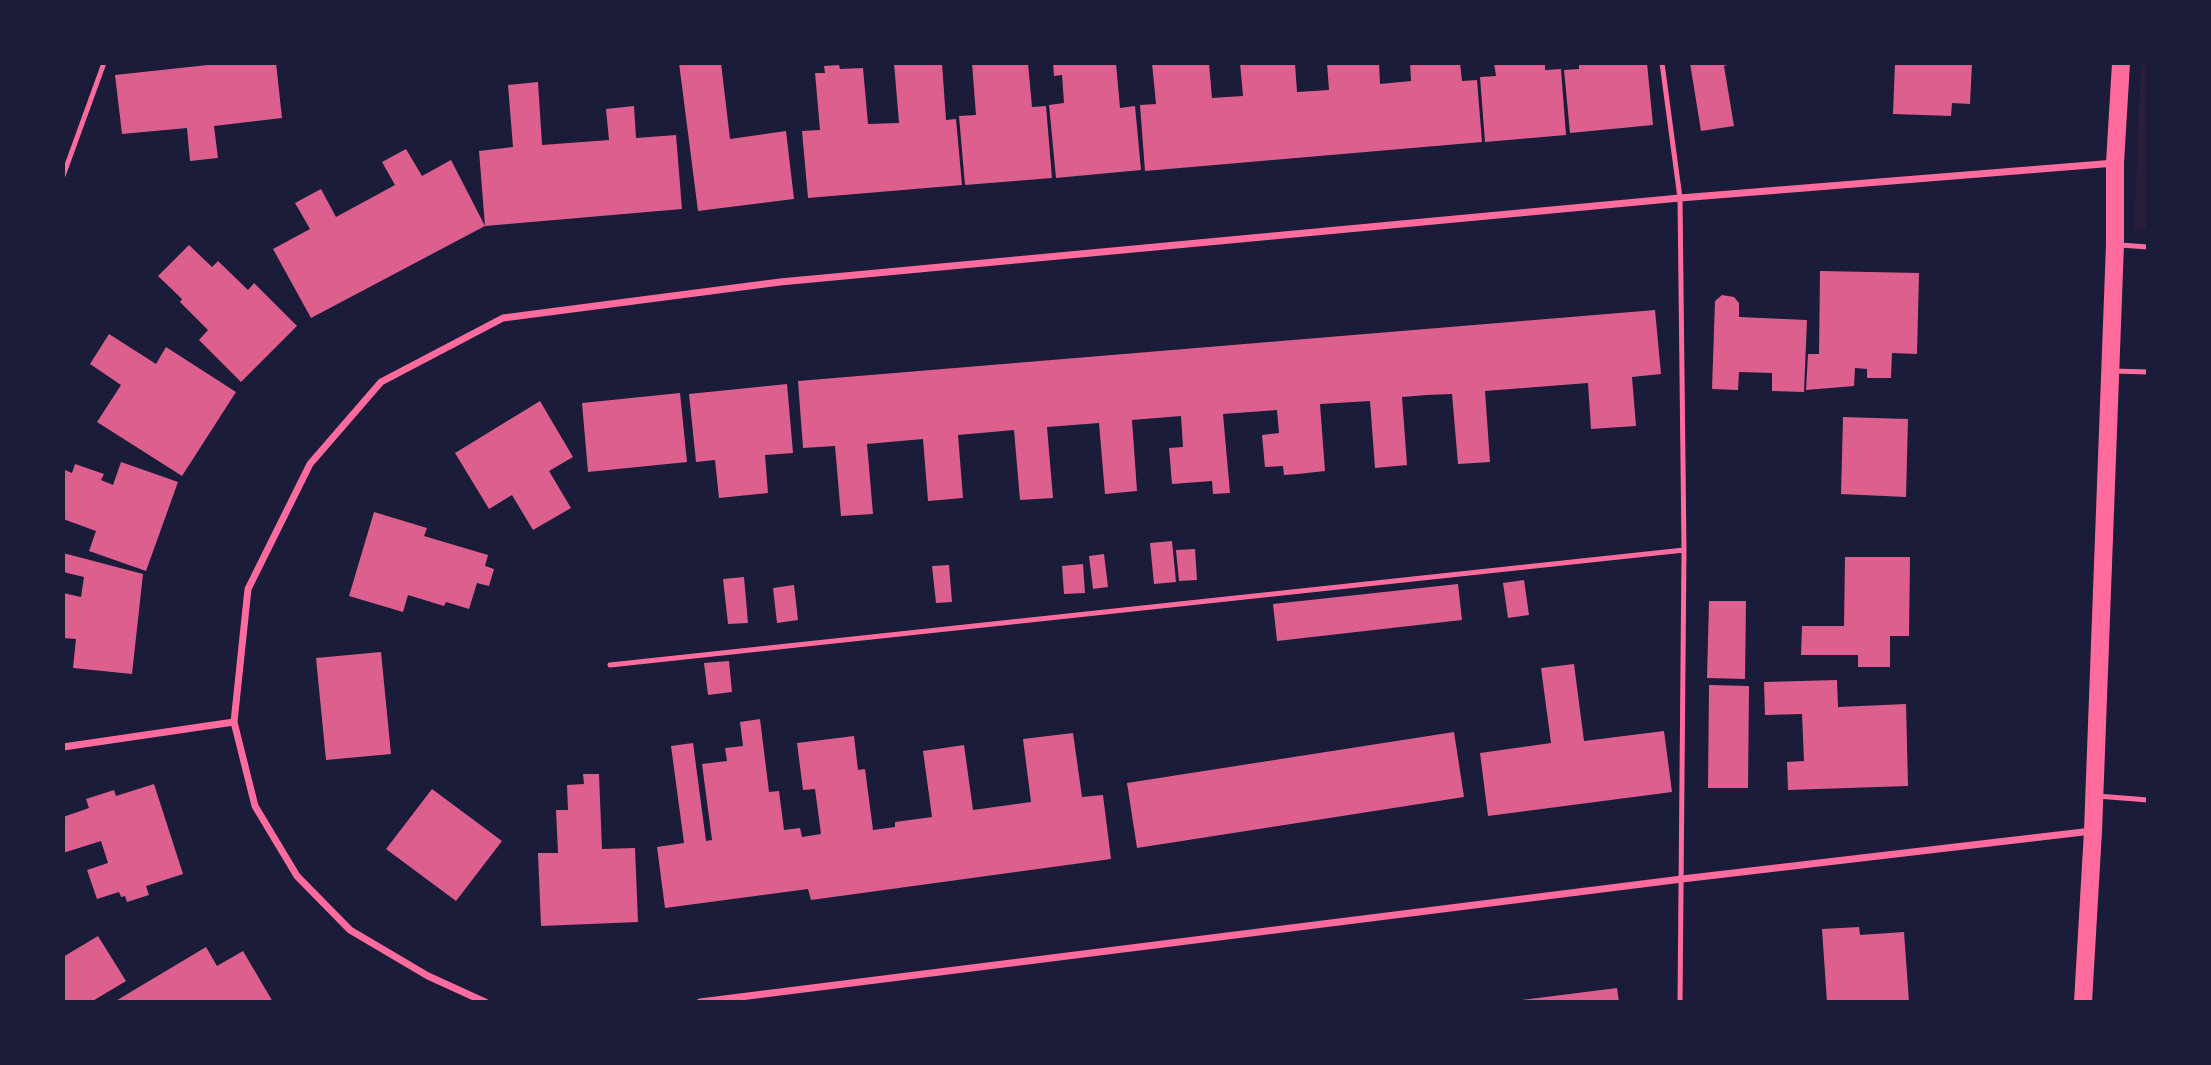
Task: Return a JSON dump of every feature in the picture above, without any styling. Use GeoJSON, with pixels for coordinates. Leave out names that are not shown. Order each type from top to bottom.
{"type":"FeatureCollection","features":[{"type":"Feature","properties":{"kind":"main road"},"geometry":{"type":"LineString","coordinates":[[2083,1002],[2093,831],[2115,244],[2115,163],[2121,63]]}},
{"type":"Feature","properties":{"kind":"street"},"geometry":{"type":"LineString","coordinates":[[485,1002],[428,976],[350,930],[297,876],[254,806],[234,722],[248,589],[310,464],[381,382],[503,318],[780,282],[1680,198],[2115,163]]}},
{"type":"Feature","properties":{"kind":"street"},"geometry":{"type":"LineString","coordinates":[[63,747],[234,722]]}},
{"type":"Feature","properties":{"kind":"street"},"geometry":{"type":"LineString","coordinates":[[700,1002],[1682,879],[2093,831]]}},
{"type":"Feature","properties":{"kind":"lane"},"geometry":{"type":"LineString","coordinates":[[63,176],[104,63]]}},
{"type":"Feature","properties":{"kind":"lane"},"geometry":{"type":"LineString","coordinates":[[1662,63],[1680,198],[1684,550],[1680,1002]]}},
{"type":"Feature","properties":{"kind":"lane"},"geometry":{"type":"LineString","coordinates":[[2115,244],[2148,247]]}},
{"type":"Feature","properties":{"kind":"lane"},"geometry":{"type":"LineString","coordinates":[[2110,372],[2148,372]]}},
{"type":"Feature","properties":{"kind":"lane"},"geometry":{"type":"LineString","coordinates":[[610,665],[1684,550]]}},
{"type":"Feature","properties":{"kind":"lane"},"geometry":{"type":"LineString","coordinates":[[2094,796],[2148,800]]}},
{"type":"Feature","properties":{"kind":"shaded area"},"geometry":{"type":"Polygon","coordinates":[[[2141,63],[2148,63],[2148,228],[2134,229],[2141,63]]]}},
{"type":"Feature","properties":{"kind":"building"},"geometry":{"type":"Polygon","coordinates":[[[226,63],[276,63],[282,118],[214,126],[218,158],[190,161],[187,128],[122,134],[115,75],[226,63]]]}},
{"type":"Feature","properties":{"kind":"building"},"geometry":{"type":"Polygon","coordinates":[[[679,63],[721,63],[730,139],[786,131],[794,199],[698,211],[679,63]]]}},
{"type":"Feature","properties":{"kind":"building"},"geometry":{"type":"Polygon","coordinates":[[[894,63],[942,63],[946,120],[956,119],[962,185],[808,198],[802,131],[820,130],[815,73],[825,73],[824,66],[839,65],[840,69],[863,68],[868,124],[899,123],[894,63]]]}},
{"type":"Feature","properties":{"kind":"building"},"geometry":{"type":"Polygon","coordinates":[[[972,63],[1028,63],[1032,107],[1046,106],[1052,178],[965,185],[959,116],[976,115],[972,63]]]}},
{"type":"Feature","properties":{"kind":"building"},"geometry":{"type":"Polygon","coordinates":[[[1053,63],[1116,63],[1120,108],[1135,106],[1141,170],[1056,178],[1049,105],[1064,103],[1062,75],[1054,76],[1053,63]]]}},
{"type":"Feature","properties":{"kind":"building"},"geometry":{"type":"Polygon","coordinates":[[[1152,63],[1209,63],[1212,98],[1243,96],[1240,63],[1295,63],[1297,92],[1329,90],[1327,63],[1379,63],[1380,84],[1411,81],[1410,63],[1460,63],[1462,81],[1477,80],[1482,142],[1145,171],[1140,105],[1156,104],[1152,63]]]}},
{"type":"Feature","properties":{"kind":"building"},"geometry":{"type":"Polygon","coordinates":[[[1494,63],[1545,63],[1545,70],[1561,69],[1566,135],[1485,142],[1480,77],[1496,76],[1494,63]]]}},
{"type":"Feature","properties":{"kind":"building"},"geometry":{"type":"Polygon","coordinates":[[[1579,63],[1647,63],[1653,125],[1570,133],[1564,70],[1579,69],[1579,63]]]}},
{"type":"Feature","properties":{"kind":"building"},"geometry":{"type":"Polygon","coordinates":[[[1690,63],[1734,63],[1724,66],[1734,126],[1701,131],[1690,63]]]}},
{"type":"Feature","properties":{"kind":"building"},"geometry":{"type":"Polygon","coordinates":[[[1895,63],[1972,63],[1970,104],[1952,103],[1951,116],[1893,114],[1895,63]]]}},
{"type":"Feature","properties":{"kind":"building"},"geometry":{"type":"Polygon","coordinates":[[[538,82],[542,145],[609,140],[606,109],[634,106],[636,138],[676,135],[682,209],[485,226],[479,151],[513,147],[508,85],[538,82]]]}},
{"type":"Feature","properties":{"kind":"building"},"geometry":{"type":"Polygon","coordinates":[[[406,149],[422,176],[451,160],[485,226],[311,318],[273,249],[310,229],[295,203],[321,189],[336,217],[395,185],[382,162],[406,149]]]}},
{"type":"Feature","properties":{"kind":"building"},"geometry":{"type":"Polygon","coordinates":[[[189,245],[212,267],[218,261],[248,290],[254,283],[297,326],[241,382],[199,340],[208,330],[158,276],[189,245]]]}},
{"type":"Feature","properties":{"kind":"building"},"geometry":{"type":"Polygon","coordinates":[[[1820,271],[1919,273],[1917,354],[1892,353],[1891,378],[1867,378],[1867,369],[1855,368],[1854,386],[1806,390],[1808,354],[1819,354],[1820,271]]]}},
{"type":"Feature","properties":{"kind":"building"},"geometry":{"type":"Polygon","coordinates":[[[1722,295],[1734,297],[1739,303],[1739,317],[1807,320],[1804,392],[1772,391],[1772,373],[1739,372],[1738,390],[1712,389],[1715,301],[1722,295]]]}},
{"type":"Feature","properties":{"kind":"building"},"geometry":{"type":"Polygon","coordinates":[[[1655,310],[1661,374],[1632,377],[1636,426],[1591,429],[1588,383],[1485,391],[1490,462],[1458,464],[1452,394],[1402,397],[1407,465],[1375,468],[1370,401],[1320,404],[1325,471],[1298,474],[1284,475],[1283,466],[1265,467],[1262,435],[1279,433],[1277,410],[1223,414],[1230,493],[1213,494],[1212,481],[1172,484],[1169,448],[1183,447],[1181,416],[1132,420],[1137,491],[1105,494],[1099,423],[1047,427],[1053,498],[1020,500],[1014,430],[958,435],[963,498],[928,501],[923,439],[867,444],[873,514],[841,516],[835,446],[803,448],[798,381],[1655,310]]]}},
{"type":"Feature","properties":{"kind":"building"},"geometry":{"type":"Polygon","coordinates":[[[109,334],[156,364],[166,347],[236,392],[182,476],[97,422],[121,385],[90,364],[109,334]]]}},
{"type":"Feature","properties":{"kind":"building"},"geometry":{"type":"Polygon","coordinates":[[[787,384],[793,453],[765,455],[768,493],[719,498],[715,460],[696,462],[689,394],[787,384]]]}},
{"type":"Feature","properties":{"kind":"building"},"geometry":{"type":"Polygon","coordinates":[[[680,393],[687,462],[588,472],[582,403],[680,393]]]}},
{"type":"Feature","properties":{"kind":"building"},"geometry":{"type":"Polygon","coordinates":[[[540,401],[573,457],[549,471],[571,508],[533,530],[512,495],[489,509],[455,453],[540,401]]]}},
{"type":"Feature","properties":{"kind":"building"},"geometry":{"type":"Polygon","coordinates":[[[1843,417],[1908,419],[1906,497],[1841,494],[1843,417]]]}},
{"type":"Feature","properties":{"kind":"building"},"geometry":{"type":"Polygon","coordinates":[[[121,462],[178,482],[146,571],[89,551],[96,531],[63,519],[65,470],[72,473],[75,464],[104,474],[101,480],[113,485],[121,462]]]}},
{"type":"Feature","properties":{"kind":"building"},"geometry":{"type":"Polygon","coordinates":[[[374,512],[427,528],[424,536],[488,555],[485,566],[494,569],[489,586],[477,583],[469,609],[446,602],[444,606],[408,595],[403,612],[349,596],[374,512]]]}},
{"type":"Feature","properties":{"kind":"building"},"geometry":{"type":"Polygon","coordinates":[[[1172,541],[1176,582],[1154,584],[1150,543],[1172,541]]]}},
{"type":"Feature","properties":{"kind":"building"},"geometry":{"type":"Polygon","coordinates":[[[1195,549],[1197,580],[1179,581],[1176,550],[1195,549]]]}},
{"type":"Feature","properties":{"kind":"building"},"geometry":{"type":"Polygon","coordinates":[[[63,553],[143,574],[132,674],[73,668],[76,639],[63,638],[63,593],[81,597],[84,577],[63,572],[63,553]]]}},
{"type":"Feature","properties":{"kind":"building"},"geometry":{"type":"Polygon","coordinates":[[[1104,554],[1108,587],[1093,589],[1089,556],[1104,554]]]}},
{"type":"Feature","properties":{"kind":"building"},"geometry":{"type":"Polygon","coordinates":[[[1845,557],[1910,557],[1909,636],[1890,636],[1890,667],[1858,667],[1858,655],[1801,655],[1802,626],[1844,626],[1845,557]]]}},
{"type":"Feature","properties":{"kind":"building"},"geometry":{"type":"Polygon","coordinates":[[[1083,564],[1085,593],[1064,594],[1062,566],[1083,564]]]}},
{"type":"Feature","properties":{"kind":"building"},"geometry":{"type":"Polygon","coordinates":[[[949,565],[952,602],[936,603],[932,566],[949,565]]]}},
{"type":"Feature","properties":{"kind":"building"},"geometry":{"type":"Polygon","coordinates":[[[744,577],[748,623],[728,624],[723,579],[744,577]]]}},
{"type":"Feature","properties":{"kind":"building"},"geometry":{"type":"Polygon","coordinates":[[[1524,580],[1529,615],[1508,618],[1503,583],[1524,580]]]}},
{"type":"Feature","properties":{"kind":"building"},"geometry":{"type":"Polygon","coordinates":[[[1458,584],[1462,620],[1277,641],[1273,604],[1458,584]]]}},
{"type":"Feature","properties":{"kind":"building"},"geometry":{"type":"Polygon","coordinates":[[[794,585],[798,620],[777,623],[773,588],[794,585]]]}},
{"type":"Feature","properties":{"kind":"building"},"geometry":{"type":"Polygon","coordinates":[[[1709,601],[1746,601],[1745,679],[1707,678],[1709,601]]]}},
{"type":"Feature","properties":{"kind":"building"},"geometry":{"type":"Polygon","coordinates":[[[381,652],[391,754],[326,760],[316,658],[381,652]]]}},
{"type":"Feature","properties":{"kind":"building"},"geometry":{"type":"Polygon","coordinates":[[[729,661],[732,692],[708,695],[704,663],[729,661]]]}},
{"type":"Feature","properties":{"kind":"building"},"geometry":{"type":"Polygon","coordinates":[[[1574,664],[1584,741],[1664,731],[1672,792],[1488,816],[1480,753],[1551,743],[1541,668],[1574,664]]]}},
{"type":"Feature","properties":{"kind":"building"},"geometry":{"type":"Polygon","coordinates":[[[1837,680],[1838,707],[1906,704],[1908,786],[1788,790],[1787,762],[1804,761],[1802,714],[1765,715],[1764,682],[1837,680]]]}},
{"type":"Feature","properties":{"kind":"building"},"geometry":{"type":"Polygon","coordinates":[[[1709,685],[1749,686],[1748,788],[1708,788],[1709,685]]]}},
{"type":"Feature","properties":{"kind":"building"},"geometry":{"type":"Polygon","coordinates":[[[760,719],[769,792],[779,791],[784,830],[800,828],[802,837],[821,834],[815,789],[803,790],[797,743],[854,736],[858,770],[865,769],[873,830],[895,827],[895,822],[932,817],[923,751],[964,745],[973,810],[1031,802],[1023,739],[1073,733],[1082,797],[1103,795],[1111,859],[811,900],[808,889],[665,908],[657,847],[684,843],[671,746],[693,743],[706,841],[712,840],[702,764],[727,761],[725,748],[743,746],[740,722],[760,719]]]}},
{"type":"Feature","properties":{"kind":"building"},"geometry":{"type":"Polygon","coordinates":[[[1454,732],[1464,797],[1137,848],[1127,783],[1454,732]]]}},
{"type":"Feature","properties":{"kind":"building"},"geometry":{"type":"Polygon","coordinates":[[[583,774],[599,774],[602,849],[635,848],[638,922],[541,926],[538,853],[558,853],[556,810],[568,810],[567,785],[584,784],[583,774]]]}},
{"type":"Feature","properties":{"kind":"building"},"geometry":{"type":"Polygon","coordinates":[[[154,784],[183,874],[146,886],[149,895],[127,902],[125,896],[121,897],[119,892],[97,899],[87,870],[108,863],[101,841],[63,853],[63,817],[89,808],[86,799],[114,790],[116,796],[154,784]]]}},
{"type":"Feature","properties":{"kind":"building"},"geometry":{"type":"Polygon","coordinates":[[[432,789],[502,841],[456,901],[386,849],[432,789]]]}},
{"type":"Feature","properties":{"kind":"building"},"geometry":{"type":"Polygon","coordinates":[[[1859,927],[1860,935],[1904,932],[1909,1002],[1827,1002],[1822,929],[1859,927]]]}},
{"type":"Feature","properties":{"kind":"building"},"geometry":{"type":"Polygon","coordinates":[[[98,936],[126,981],[91,1002],[63,1002],[63,957],[98,936]]]}},
{"type":"Feature","properties":{"kind":"building"},"geometry":{"type":"Polygon","coordinates":[[[206,947],[217,966],[243,951],[273,1002],[114,1002],[206,947]]]}},
{"type":"Feature","properties":{"kind":"building"},"geometry":{"type":"Polygon","coordinates":[[[1617,988],[1619,1002],[1522,1002],[1522,1000],[1617,988]]]}}]}
